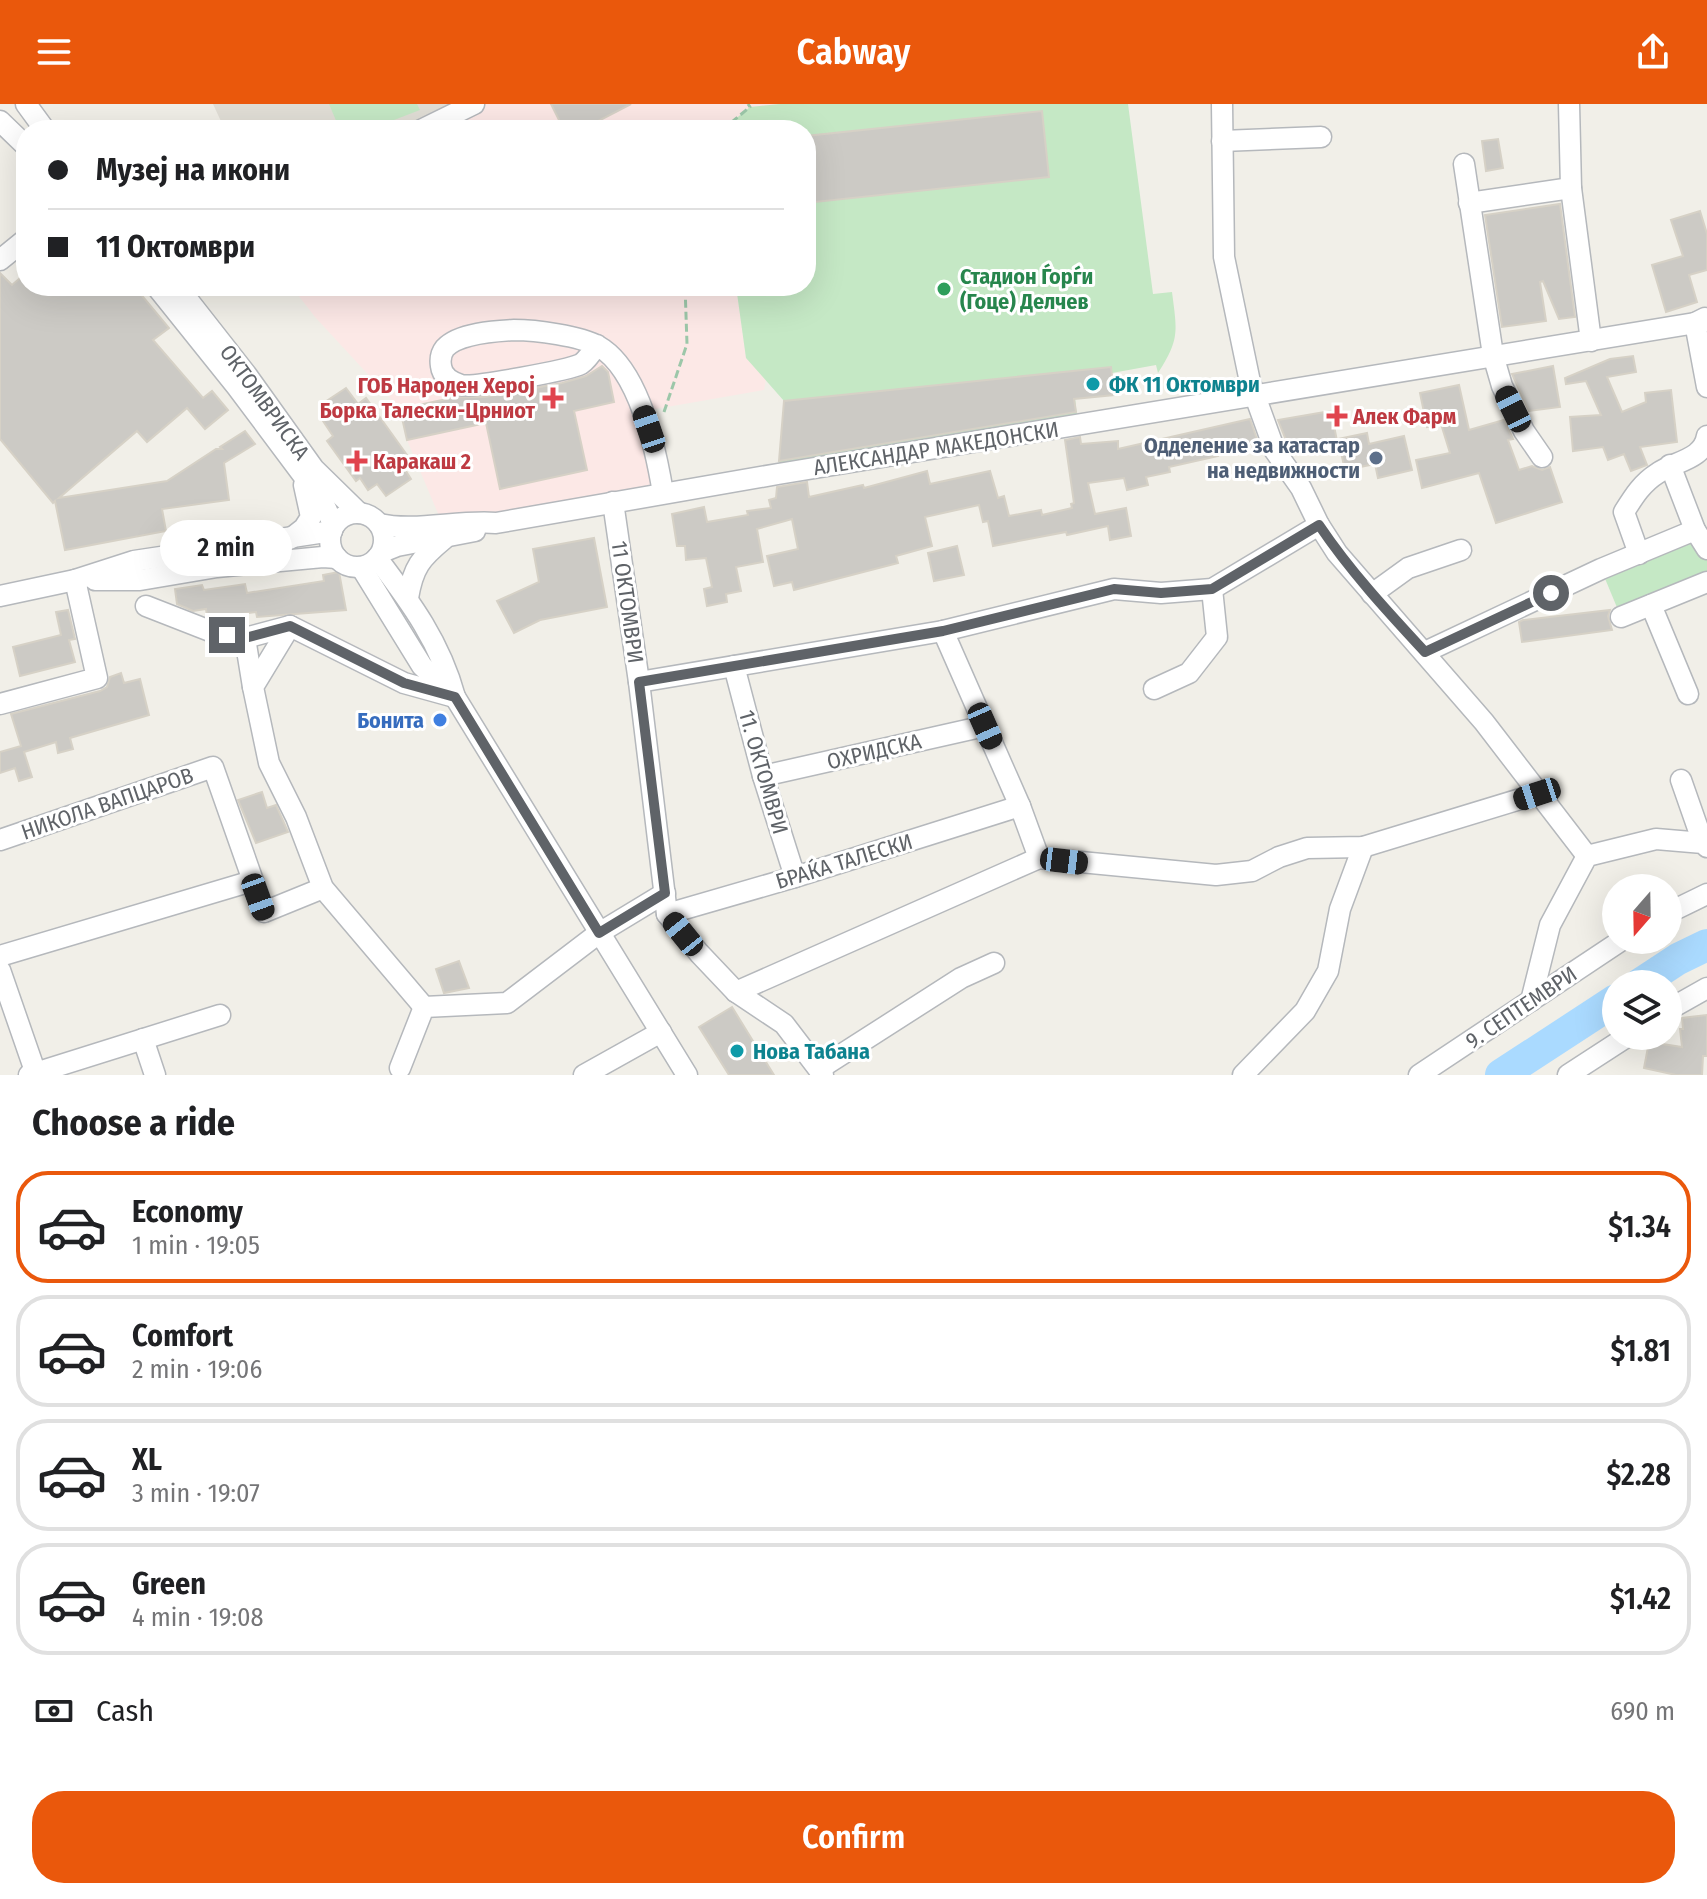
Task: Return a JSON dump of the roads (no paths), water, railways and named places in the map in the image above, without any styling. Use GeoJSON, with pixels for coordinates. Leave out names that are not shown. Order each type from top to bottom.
{"type":"FeatureCollection","features":[{"type":"Feature","properties":{"kind":"street"},"geometry":{"type":"LineString","coordinates":[[441,120],[474,104]]}},
{"type":"Feature","properties":{"kind":"street"},"geometry":{"type":"LineString","coordinates":[[1222,104],[1224,257],[1237,327],[1255,396],[1275,451],[1301,488],[1337,553],[1484,722],[1587,856]]}},
{"type":"Feature","properties":{"kind":"street"},"geometry":{"type":"LineString","coordinates":[[1569,104],[1571,188],[1591,341]]}},
{"type":"Feature","properties":{"kind":"street"},"geometry":{"type":"LineString","coordinates":[[0,121],[16,136]]}},
{"type":"Feature","properties":{"kind":"street"},"geometry":{"type":"LineString","coordinates":[[1222,141],[1321,137]]}},
{"type":"Feature","properties":{"kind":"street"},"geometry":{"type":"LineString","coordinates":[[1464,164],[1493,355],[1502,386],[1524,431],[1542,457]]}},
{"type":"Feature","properties":{"kind":"street"},"geometry":{"type":"LineString","coordinates":[[1469,203],[1571,188]]}},
{"type":"Feature","properties":{"kind":"street"},"geometry":{"type":"LineString","coordinates":[[0,260],[16,247]]}},
{"type":"Feature","properties":{"kind":"street","name":"ОКТОМВРИСКА"},"geometry":{"type":"LineString","coordinates":[[164,296],[323,502],[333,529]]}},
{"type":"Feature","properties":{"kind":"street","name":"ОКТОМВРИСКА"},"geometry":{"type":"LineString","coordinates":[[192,296],[314,469],[359,513]]}},
{"type":"Feature","properties":{"kind":"street"},"geometry":{"type":"LineString","coordinates":[[1703,320],[1707,387]]}},
{"type":"Feature","properties":{"kind":"street","name":"АЛЕКСАНДАР МАКЕДОНСКИ"},"geometry":{"type":"LineString","coordinates":[[379,524],[391,527],[469,521],[496,523],[587,509],[663,493],[1703,320]]}},
{"type":"Feature","properties":{"kind":"street"},"geometry":{"type":"LineString","coordinates":[[597,345],[583,363],[489,384],[464,386],[451,381],[442,372],[440,360],[445,348],[468,336],[489,331],[522,330],[597,345],[617,361],[643,411],[655,447],[663,493]]}},
{"type":"Feature","properties":{"kind":"street"},"geometry":{"type":"LineString","coordinates":[[1639,554],[1624,512],[1638,489],[1670,465],[1695,456],[1706,443],[1707,436]]}},
{"type":"Feature","properties":{"kind":"street"},"geometry":{"type":"LineString","coordinates":[[1670,465],[1695,530],[1707,549]]}},
{"type":"Feature","properties":{"kind":"street","name":"ОКТОМВРИСКА"},"geometry":{"type":"LineString","coordinates":[[290,539],[304,528],[311,517],[302,477]]}},
{"type":"Feature","properties":{"kind":"street","name":"11 ОКТОМВРИ"},"geometry":{"type":"LineString","coordinates":[[613,502],[666,903]]}},
{"type":"Feature","properties":{"kind":"street"},"geometry":{"type":"LineString","coordinates":[[337,558],[330,541],[333,529],[341,519],[359,513],[379,524],[384,538],[373,559]]}},
{"type":"Feature","properties":{"kind":"street"},"geometry":{"type":"LineString","coordinates":[[75,580],[140,580],[217,567],[323,557],[337,558],[352,567],[397,546],[472,532],[496,523]]}},
{"type":"Feature","properties":{"kind":"street"},"geometry":{"type":"LineString","coordinates":[[639,682],[943,631],[1114,589],[1161,593],[1212,589],[1319,525]]}},
{"type":"Feature","properties":{"kind":"street"},"geometry":{"type":"LineString","coordinates":[[0,596],[75,580],[134,561],[290,539],[333,529]]}},
{"type":"Feature","properties":{"kind":"street"},"geometry":{"type":"LineString","coordinates":[[1425,652],[1695,530]]}},
{"type":"Feature","properties":{"kind":"street"},"geometry":{"type":"LineString","coordinates":[[408,598],[411,580],[421,557],[446,537]]}},
{"type":"Feature","properties":{"kind":"street"},"geometry":{"type":"LineString","coordinates":[[1372,594],[1408,568],[1461,550]]}},
{"type":"Feature","properties":{"kind":"street"},"geometry":{"type":"LineString","coordinates":[[373,559],[408,598],[446,664],[455,697]]}},
{"type":"Feature","properties":{"kind":"street"},"geometry":{"type":"LineString","coordinates":[[373,559],[422,666],[455,697],[687,1075]]}},
{"type":"Feature","properties":{"kind":"street"},"geometry":{"type":"LineString","coordinates":[[0,704],[97,678],[75,580]]}},
{"type":"Feature","properties":{"kind":"street"},"geometry":{"type":"LineString","coordinates":[[1621,617],[1707,582]]}},
{"type":"Feature","properties":{"kind":"street"},"geometry":{"type":"LineString","coordinates":[[1154,689],[1189,673],[1217,637],[1212,589]]}},
{"type":"Feature","properties":{"kind":"street"},"geometry":{"type":"LineString","coordinates":[[1651,605],[1688,694]]}},
{"type":"Feature","properties":{"kind":"street"},"geometry":{"type":"LineString","coordinates":[[146,606],[210,631],[245,638],[290,626],[404,683],[455,697]]}},
{"type":"Feature","properties":{"kind":"street"},"geometry":{"type":"LineString","coordinates":[[253,687],[290,626]]}},
{"type":"Feature","properties":{"kind":"street"},"geometry":{"type":"LineString","coordinates":[[943,631],[1020,806],[1039,858]]}},
{"type":"Feature","properties":{"kind":"street"},"geometry":{"type":"LineString","coordinates":[[245,638],[269,763],[296,817],[323,888],[424,1007]]}},
{"type":"Feature","properties":{"kind":"street","name":"11. ОКТОМВРИ"},"geometry":{"type":"LineString","coordinates":[[734,666],[763,776],[795,877]]}},
{"type":"Feature","properties":{"kind":"street","name":"ОХРИДСКА"},"geometry":{"type":"LineString","coordinates":[[763,776],[985,726]]}},
{"type":"Feature","properties":{"kind":"street","name":"НИКОЛА ВАПЦАРОВ"},"geometry":{"type":"LineString","coordinates":[[0,840],[213,767],[252,881]]}},
{"type":"Feature","properties":{"kind":"street"},"geometry":{"type":"LineString","coordinates":[[1531,1001],[1550,925],[1587,856],[1656,839],[1705,845],[1681,780]]}},
{"type":"Feature","properties":{"kind":"street"},"geometry":{"type":"LineString","coordinates":[[736,992],[1039,858],[1216,875],[1252,871],[1279,857],[1307,848],[1363,847],[1537,794]]}},
{"type":"Feature","properties":{"kind":"street","name":"БРАЌА ТАЛЕСКИ"},"geometry":{"type":"LineString","coordinates":[[666,903],[795,877],[1020,806]]}},
{"type":"Feature","properties":{"kind":"street"},"geometry":{"type":"LineString","coordinates":[[1243,1075],[1305,1011],[1328,971],[1340,909],[1363,847]]}},
{"type":"Feature","properties":{"kind":"street"},"geometry":{"type":"LineString","coordinates":[[0,956],[252,881],[264,912],[323,888]]}},
{"type":"Feature","properties":{"kind":"street"},"geometry":{"type":"LineString","coordinates":[[1682,906],[1707,894]]}},
{"type":"Feature","properties":{"kind":"street"},"geometry":{"type":"LineString","coordinates":[[424,1007],[507,1003],[599,933],[666,903],[699,953],[736,992],[784,1024],[821,1072],[961,978],[994,963]]}},
{"type":"Feature","properties":{"kind":"street","name":"9. СЕПТЕМВРИ"},"geometry":{"type":"LineString","coordinates":[[1419,1075],[1602,953]]}},
{"type":"Feature","properties":{"kind":"street"},"geometry":{"type":"LineString","coordinates":[[0,970],[32,1073],[220,1015]]}},
{"type":"Feature","properties":{"kind":"street"},"geometry":{"type":"LineString","coordinates":[[1682,1002],[1707,988]]}},
{"type":"Feature","properties":{"kind":"street"},"geometry":{"type":"LineString","coordinates":[[400,1068],[424,1007]]}},
{"type":"Feature","properties":{"kind":"street"},"geometry":{"type":"LineString","coordinates":[[584,1075],[661,1032]]}},
{"type":"Feature","properties":{"kind":"street"},"geometry":{"type":"LineString","coordinates":[[143,1039],[155,1075]]}},
{"type":"Feature","properties":{"kind":"street"},"geometry":{"type":"LineString","coordinates":[[1568,1075],[1606,1050]]}},
{"type":"Feature","properties":{"kind":"waterway"},"geometry":{"type":"LineString","coordinates":[[1661,970],[1707,945]]}},
{"type":"Feature","properties":{"kind":"waterway"},"geometry":{"type":"LineString","coordinates":[[1501,1075],[1602,1009]]}},
{"type":"Feature","properties":{"kind":"place","name":"Стадион Ѓорѓи (Гоце) Делчев"},"geometry":{"type":"Point","coordinates":[944,289]}},
{"type":"Feature","properties":{"kind":"place","name":"ФК 11 Октомври"},"geometry":{"type":"Point","coordinates":[1093,384]}},
{"type":"Feature","properties":{"kind":"place","name":"ГОБ Народен Херој Борка Талески-Црниот"},"geometry":{"type":"Point","coordinates":[553,398]}},
{"type":"Feature","properties":{"kind":"place","name":"Алек Фарм"},"geometry":{"type":"Point","coordinates":[1337,416]}},
{"type":"Feature","properties":{"kind":"place","name":"Одделение за катастар на недвижности"},"geometry":{"type":"Point","coordinates":[1376,458]}},
{"type":"Feature","properties":{"kind":"place","name":"Каракаш 2"},"geometry":{"type":"Point","coordinates":[357,461]}},
{"type":"Feature","properties":{"kind":"place","name":"Бонита"},"geometry":{"type":"Point","coordinates":[440,720]}},
{"type":"Feature","properties":{"kind":"place","name":"Нова Табана"},"geometry":{"type":"Point","coordinates":[737,1051]}}]}
